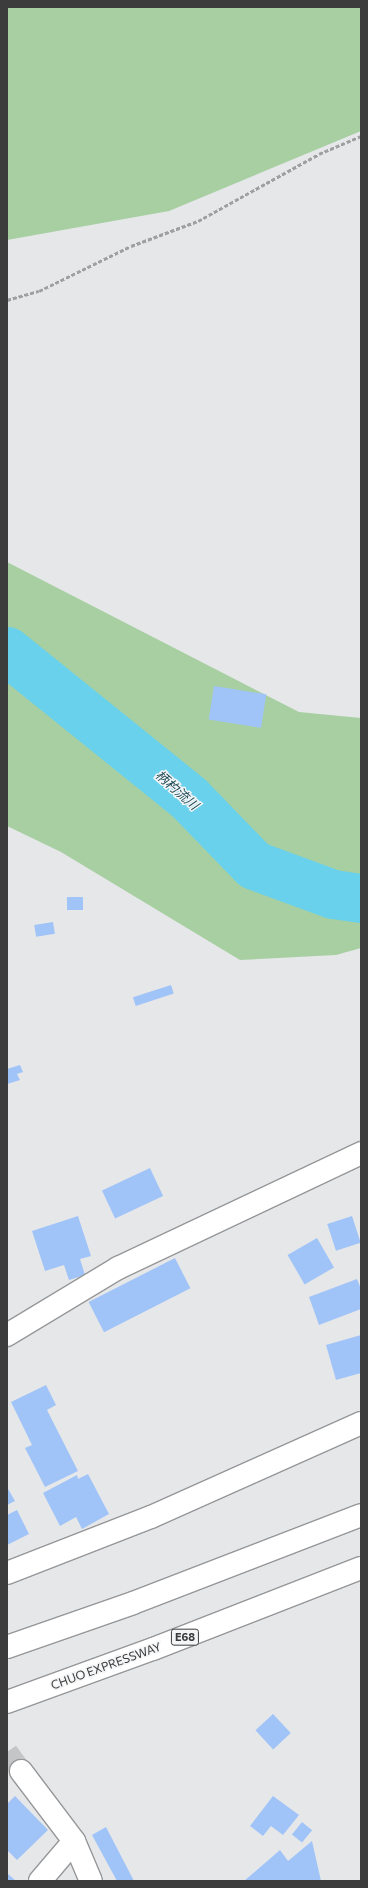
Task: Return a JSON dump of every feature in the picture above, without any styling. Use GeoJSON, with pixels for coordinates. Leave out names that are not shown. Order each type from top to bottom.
{"type":"FeatureCollection","features":[{"type":"Feature","properties":{"kind":"main road"},"geometry":{"type":"LineString","coordinates":[[7,1335],[118,1268],[361,1153]]}},
{"type":"Feature","properties":{"kind":"main road"},"geometry":{"type":"LineString","coordinates":[[7,1573],[151,1517],[361,1423]]}},
{"type":"Feature","properties":{"kind":"main road"},"geometry":{"type":"LineString","coordinates":[[7,1647],[133,1603],[361,1515]]}},
{"type":"Feature","properties":{"kind":"main road","name":"CHUO EXPRESSWAY"},"geometry":{"type":"LineString","coordinates":[[7,1702],[154,1649],[361,1568]]}},
{"type":"Feature","properties":{"kind":"main road"},"geometry":{"type":"LineString","coordinates":[[21,1770],[74,1840],[90,1881]]}},
{"type":"Feature","properties":{"kind":"main road"},"geometry":{"type":"LineString","coordinates":[[40,1881],[74,1840]]}},
{"type":"Feature","properties":{"kind":"path"},"geometry":{"type":"LineString","coordinates":[[7,300],[39,291],[130,246],[198,221],[319,154],[361,136]]}},
{"type":"Feature","properties":{"kind":"green space"},"geometry":{"type":"Polygon","coordinates":[[[7,7],[361,7],[361,131],[169,211],[7,240],[7,7]]]}},
{"type":"Feature","properties":{"kind":"green space"},"geometry":{"type":"Polygon","coordinates":[[[7,562],[299,712],[361,718],[361,948],[336,955],[240,960],[61,852],[7,826],[7,562]]]}},
{"type":"Feature","properties":{"kind":"building"},"geometry":{"type":"Polygon","coordinates":[[[214,686],[266,694],[261,728],[209,720],[214,686]]]}},
{"type":"Feature","properties":{"kind":"building"},"geometry":{"type":"Polygon","coordinates":[[[67,897],[83,897],[83,910],[67,910],[67,897]]]}},
{"type":"Feature","properties":{"kind":"building"},"geometry":{"type":"Polygon","coordinates":[[[53,922],[55,934],[36,937],[34,925],[53,922]]]}},
{"type":"Feature","properties":{"kind":"building"},"geometry":{"type":"Polygon","coordinates":[[[171,985],[174,994],[136,1006],[133,997],[171,985]]]}},
{"type":"Feature","properties":{"kind":"building"},"geometry":{"type":"Polygon","coordinates":[[[20,1065],[23,1072],[17,1074],[20,1080],[7,1084],[7,1069],[20,1065]]]}},
{"type":"Feature","properties":{"kind":"building"},"geometry":{"type":"Polygon","coordinates":[[[150,1168],[163,1196],[115,1218],[102,1190],[150,1168]]]}},
{"type":"Feature","properties":{"kind":"building"},"geometry":{"type":"Polygon","coordinates":[[[78,1216],[91,1256],[80,1259],[85,1275],[69,1280],[64,1265],[45,1271],[32,1231],[78,1216]]]}},
{"type":"Feature","properties":{"kind":"building"},"geometry":{"type":"Polygon","coordinates":[[[352,1216],[361,1243],[336,1251],[327,1224],[352,1216]]]}},
{"type":"Feature","properties":{"kind":"building"},"geometry":{"type":"Polygon","coordinates":[[[317,1238],[334,1267],[305,1284],[288,1255],[317,1238]]]}},
{"type":"Feature","properties":{"kind":"building"},"geometry":{"type":"Polygon","coordinates":[[[175,1258],[190,1288],[104,1332],[89,1302],[175,1258]]]}},
{"type":"Feature","properties":{"kind":"building"},"geometry":{"type":"Polygon","coordinates":[[[357,1279],[361,1289],[361,1309],[319,1325],[309,1297],[357,1279]]]}},
{"type":"Feature","properties":{"kind":"building"},"geometry":{"type":"Polygon","coordinates":[[[361,1335],[361,1373],[336,1380],[326,1345],[361,1335]]]}},
{"type":"Feature","properties":{"kind":"building"},"geometry":{"type":"Polygon","coordinates":[[[46,1385],[56,1405],[47,1410],[78,1471],[45,1487],[25,1448],[32,1445],[11,1402],[46,1385]]]}},
{"type":"Feature","properties":{"kind":"building"},"geometry":{"type":"Polygon","coordinates":[[[88,1474],[109,1514],[82,1529],[76,1517],[60,1526],[43,1493],[77,1475],[78,1479],[88,1474]]]}},
{"type":"Feature","properties":{"kind":"building"},"geometry":{"type":"Polygon","coordinates":[[[7,1487],[15,1501],[7,1505],[7,1487]]]}},
{"type":"Feature","properties":{"kind":"building"},"geometry":{"type":"Polygon","coordinates":[[[17,1510],[29,1534],[7,1545],[7,1515],[17,1510]]]}},
{"type":"Feature","properties":{"kind":"building"},"geometry":{"type":"Polygon","coordinates":[[[273,1714],[291,1733],[273,1749],[255,1730],[273,1714]]]}},
{"type":"Feature","properties":{"kind":"building"},"geometry":{"type":"Polygon","coordinates":[[[15,1796],[48,1830],[17,1860],[7,1850],[7,1804],[15,1796]]]}},
{"type":"Feature","properties":{"kind":"building"},"geometry":{"type":"Polygon","coordinates":[[[273,1796],[299,1815],[283,1835],[271,1826],[263,1836],[250,1826],[273,1796]]]}},
{"type":"Feature","properties":{"kind":"building"},"geometry":{"type":"Polygon","coordinates":[[[302,1822],[312,1830],[302,1843],[292,1834],[302,1822]]]}},
{"type":"Feature","properties":{"kind":"building"},"geometry":{"type":"Polygon","coordinates":[[[106,1827],[134,1881],[117,1881],[92,1835],[106,1827]]]}},
{"type":"Feature","properties":{"kind":"building"},"geometry":{"type":"Polygon","coordinates":[[[312,1841],[321,1881],[244,1881],[280,1850],[288,1861],[312,1841]]]}},
{"type":"Feature","properties":{"kind":"building"},"geometry":{"type":"Polygon","coordinates":[[[7,1873],[16,1881],[7,1881],[7,1873]]]}},
{"type":"Feature","properties":{"kind":"waterway","name":"柄杓流川"},"geometry":{"type":"LineString","coordinates":[[7,651],[189,798],[254,865],[333,894],[361,898]]}},
{"type":"Feature","properties":{"kind":"tunnel"},"geometry":{"type":"LineString","coordinates":[[7,1752],[21,1771]]}}]}
